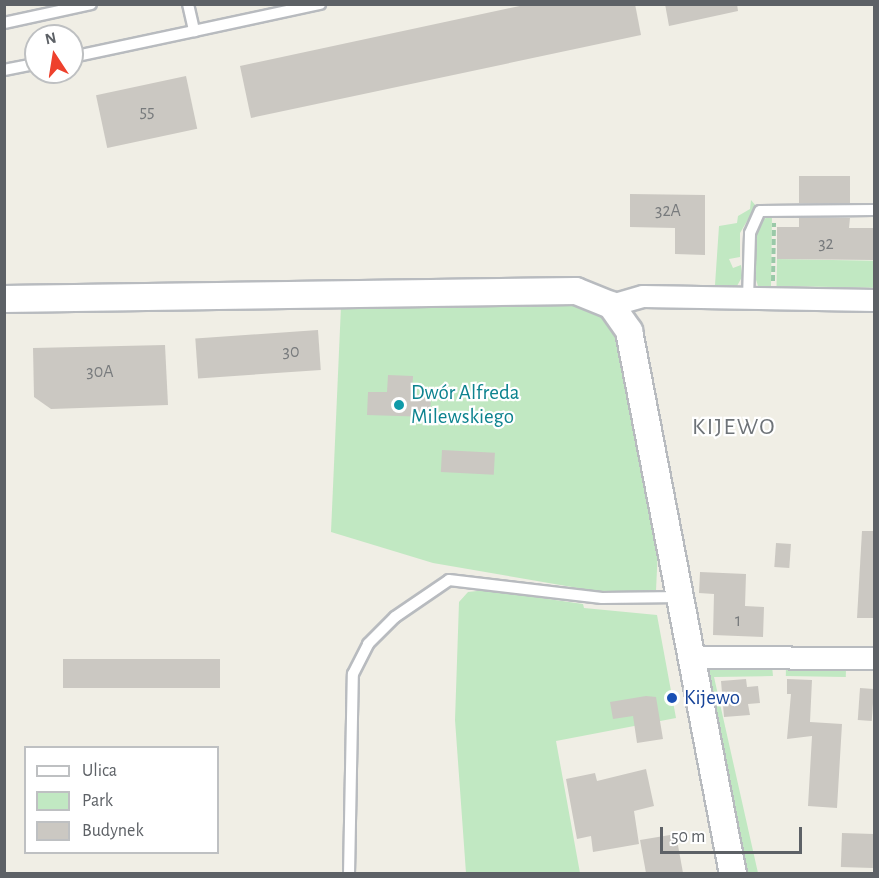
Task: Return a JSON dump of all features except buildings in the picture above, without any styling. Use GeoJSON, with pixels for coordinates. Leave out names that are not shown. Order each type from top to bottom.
{"type":"FeatureCollection","features":[{"type":"Feature","properties":{"kind":"street"},"geometry":{"type":"LineString","coordinates":[[4,299],[576,291],[611,305],[628,331],[682,597],[733,873]]}},
{"type":"Feature","properties":{"kind":"street"},"geometry":{"type":"LineString","coordinates":[[611,305],[643,296],[874,300]]}},
{"type":"Feature","properties":{"kind":"street"},"geometry":{"type":"LineString","coordinates":[[693,657],[874,658]]}},
{"type":"Feature","properties":{"kind":"lane"},"geometry":{"type":"LineString","coordinates":[[4,23],[91,4]]}},
{"type":"Feature","properties":{"kind":"lane"},"geometry":{"type":"LineString","coordinates":[[188,4],[194,31]]}},
{"type":"Feature","properties":{"kind":"lane"},"geometry":{"type":"LineString","coordinates":[[84,54],[320,4]]}},
{"type":"Feature","properties":{"kind":"lane"},"geometry":{"type":"LineString","coordinates":[[4,70],[24,66]]}},
{"type":"Feature","properties":{"kind":"lane"},"geometry":{"type":"LineString","coordinates":[[748,298],[750,233],[760,211],[874,210]]}},
{"type":"Feature","properties":{"kind":"lane"},"geometry":{"type":"LineString","coordinates":[[349,873],[353,674],[368,644],[395,617],[449,580],[591,597],[682,597]]}},
{"type":"Feature","properties":{"kind":"path"},"geometry":{"type":"LineString","coordinates":[[773,289],[774,218],[785,218]]}},
{"type":"Feature","properties":{"kind":"green space"},"geometry":{"type":"Polygon","coordinates":[[[751,200],[756,206],[740,233],[740,257],[729,259],[733,268],[741,265],[742,277],[737,286],[715,285],[719,226],[737,223],[738,216],[750,209],[751,200]]]}},
{"type":"Feature","properties":{"kind":"green space"},"geometry":{"type":"Polygon","coordinates":[[[772,215],[771,286],[758,286],[754,273],[757,230],[762,220],[772,215]]]}},
{"type":"Feature","properties":{"kind":"green space"},"geometry":{"type":"Polygon","coordinates":[[[777,259],[874,261],[874,288],[777,286],[777,259]]]}},
{"type":"Feature","properties":{"kind":"green space"},"geometry":{"type":"Polygon","coordinates":[[[570,300],[595,310],[616,332],[658,547],[656,591],[601,592],[433,563],[331,532],[341,306],[570,300]]]}},
{"type":"Feature","properties":{"kind":"green space"},"geometry":{"type":"Polygon","coordinates":[[[486,590],[583,604],[584,608],[657,615],[676,718],[556,741],[580,873],[466,873],[455,720],[459,602],[468,592],[486,590]]]}},
{"type":"Feature","properties":{"kind":"green space"},"geometry":{"type":"Polygon","coordinates":[[[772,666],[773,676],[714,677],[758,873],[743,873],[705,677],[712,667],[772,666]]]}},
{"type":"Feature","properties":{"kind":"green space"},"geometry":{"type":"Polygon","coordinates":[[[786,666],[846,667],[846,677],[786,676],[786,666]]]}},
{"type":"Feature","properties":{"kind":"place","name":"Dwór Alfreda Milewskiego"},"geometry":{"type":"Point","coordinates":[399,405]}},
{"type":"Feature","properties":{"kind":"place","name":"Kijewo"},"geometry":{"type":"Point","coordinates":[672,698]}},
{"type":"Feature","properties":{"kind":"district","name":"KIJEWO"},"geometry":{"type":"Point","coordinates":[734,428]}}]}
